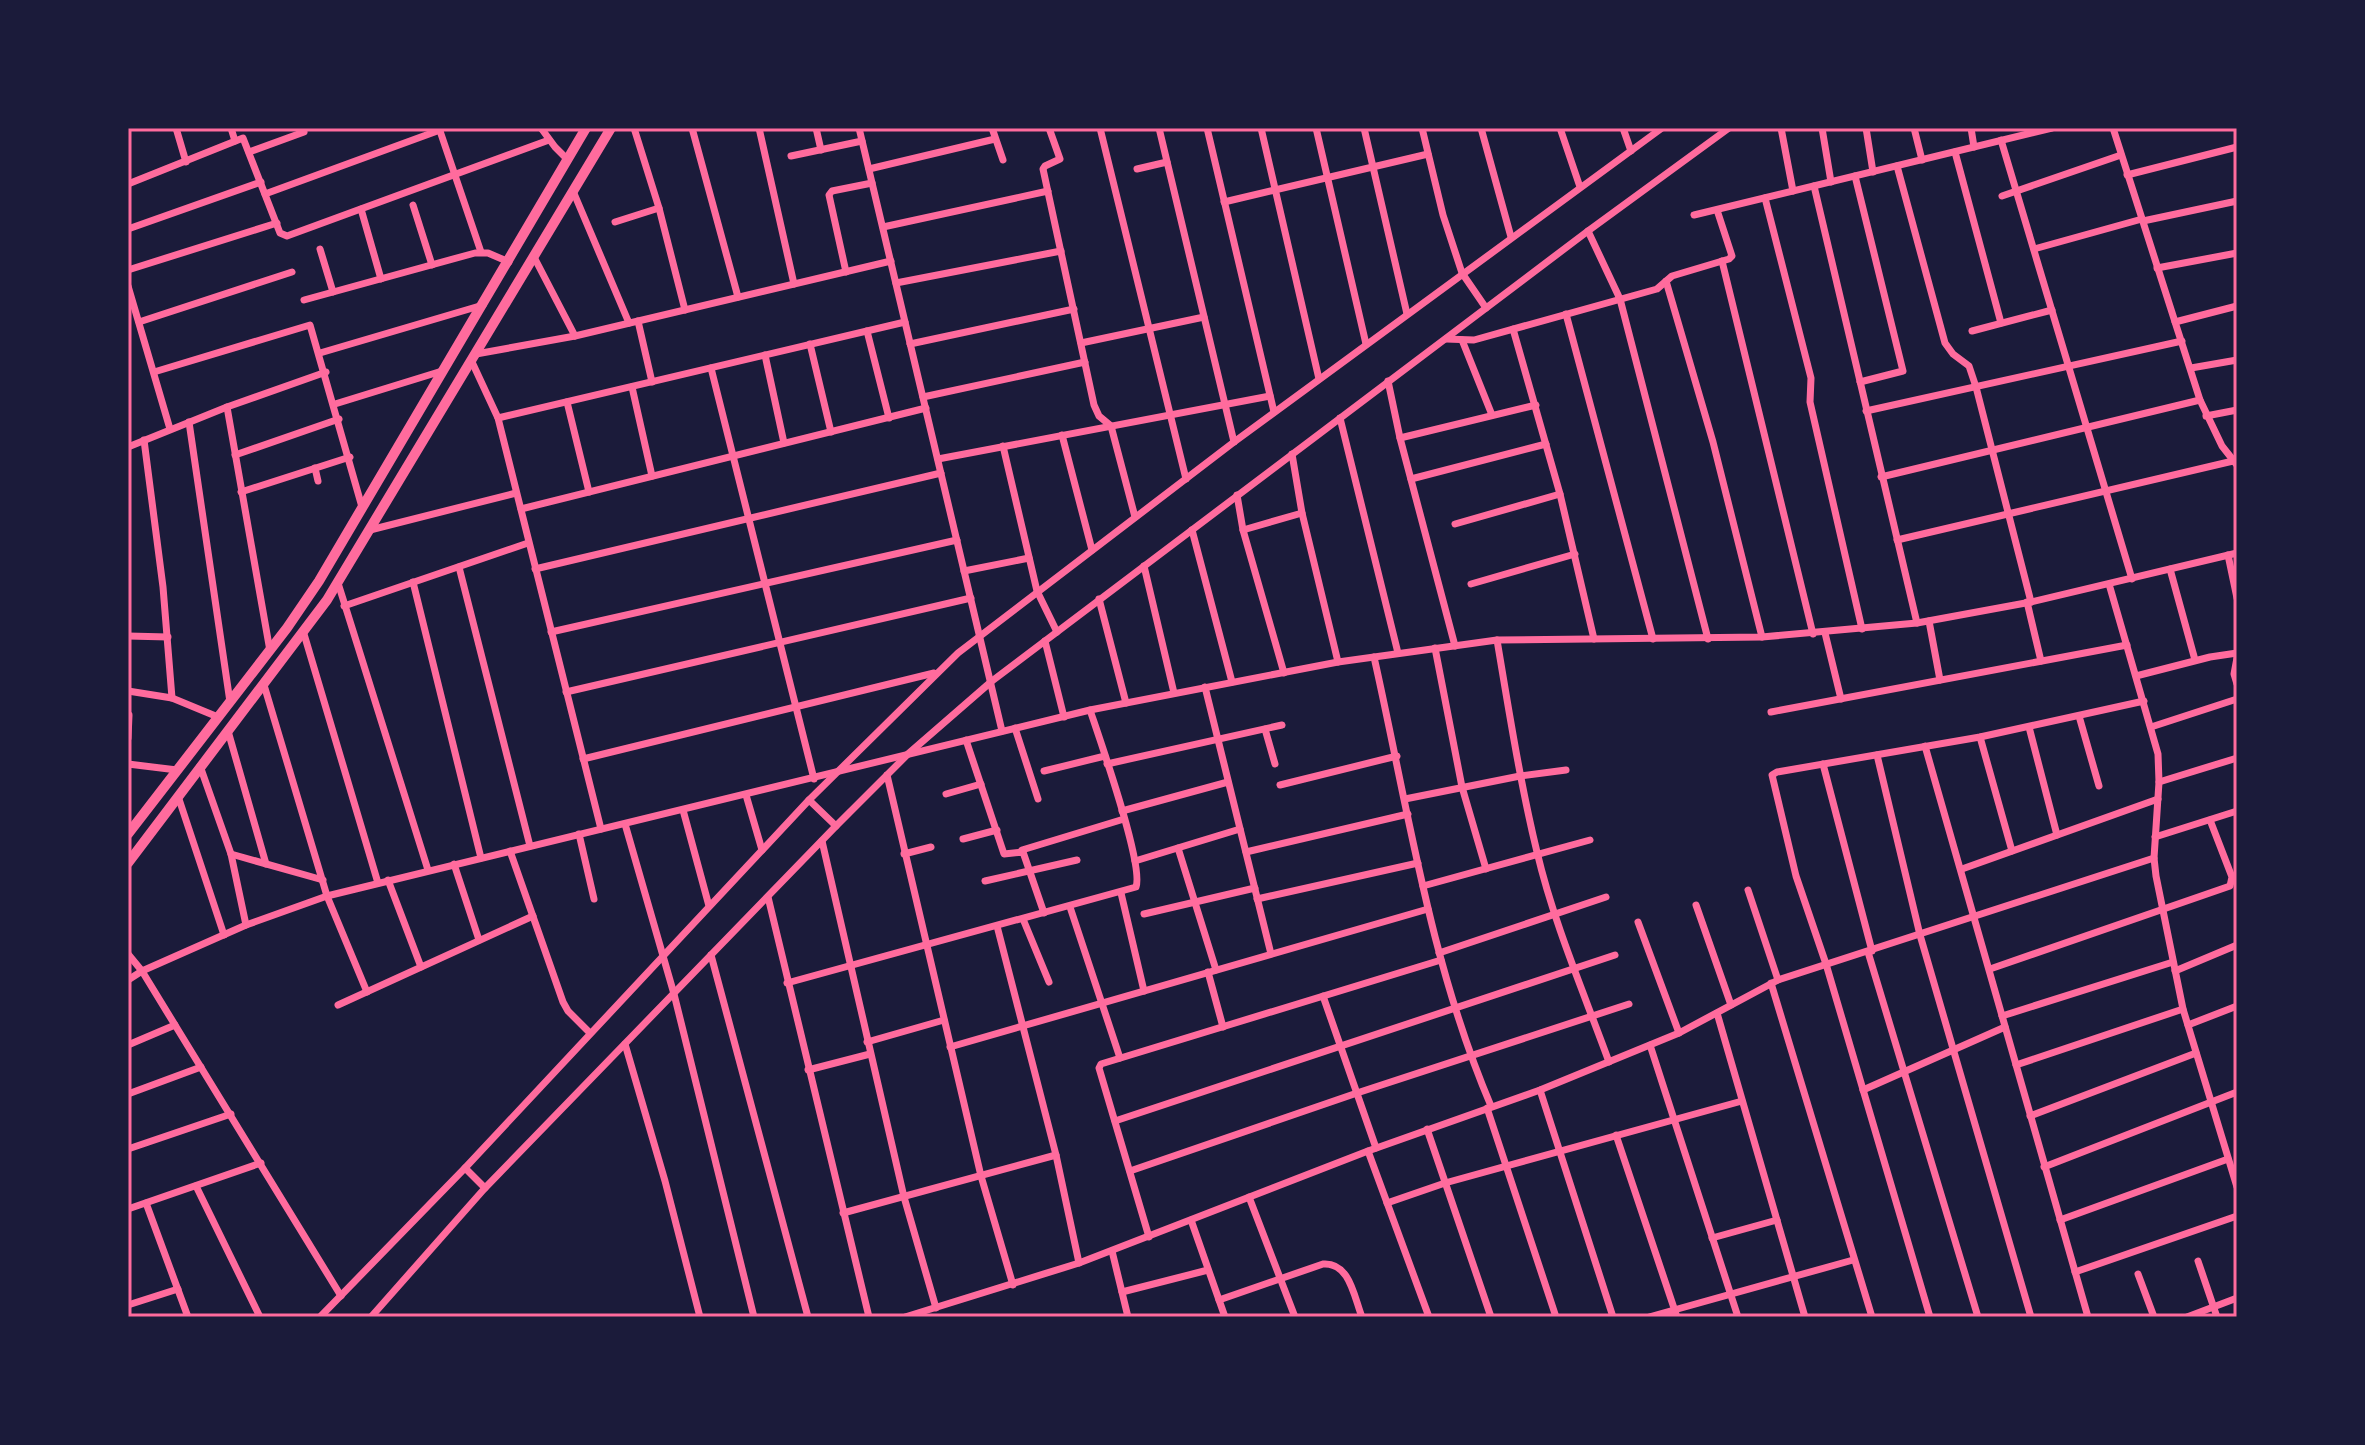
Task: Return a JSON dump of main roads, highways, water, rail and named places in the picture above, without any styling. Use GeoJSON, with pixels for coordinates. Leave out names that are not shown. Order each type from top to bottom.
{"type":"FeatureCollection","features":[{"type":"Feature","properties":{"kind":"main road"},"geometry":{"type":"LineString","coordinates":[[128,834],[304,605],[586,128]]}},
{"type":"Feature","properties":{"kind":"main road"},"geometry":{"type":"LineString","coordinates":[[129,859],[304,634],[338,583],[611,128]]}}]}
